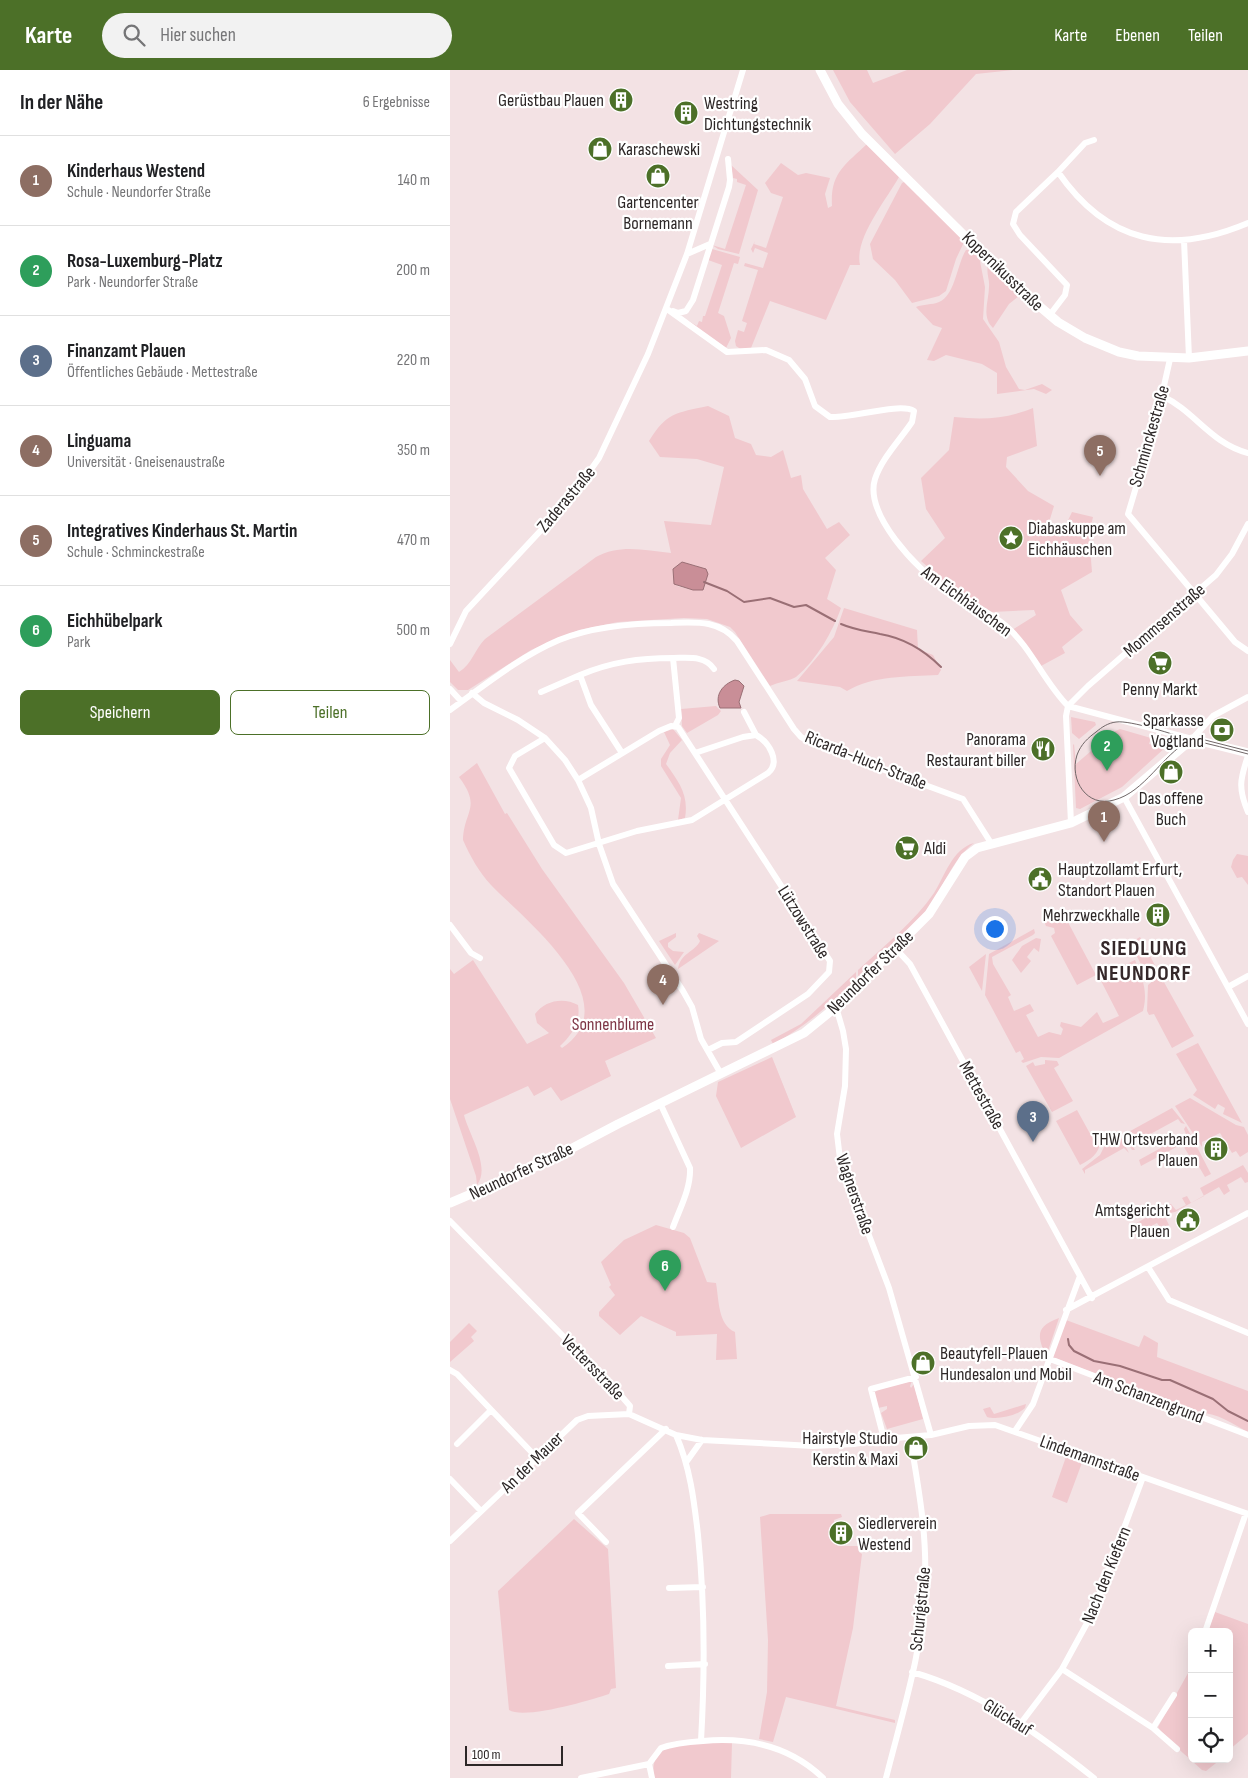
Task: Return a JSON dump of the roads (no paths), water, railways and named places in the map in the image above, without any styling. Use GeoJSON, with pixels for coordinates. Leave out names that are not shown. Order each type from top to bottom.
{"type":"FeatureCollection","features":[{"type":"Feature","properties":{"kind":"street","name":"Zaderastraße"},"geometry":{"type":"LineString","coordinates":[[450,644],[466,610],[570,499],[590,473],[621,412],[667,309],[687,254],[743,70]]}},
{"type":"Feature","properties":{"kind":"street","name":"Kopernikusstraße"},"geometry":{"type":"LineString","coordinates":[[820,70],[838,104],[862,134],[1011,282],[1049,316],[1085,338],[1119,352],[1170,358],[1189,358],[1248,351]]}},
{"type":"Feature","properties":{"kind":"street"},"geometry":{"type":"LineString","coordinates":[[1049,316],[1065,295],[1067,285],[1012,224],[1016,212],[1085,143],[1094,140]]}},
{"type":"Feature","properties":{"kind":"street"},"geometry":{"type":"LineString","coordinates":[[667,309],[678,313],[686,311],[690,307],[730,180],[728,160]]}},
{"type":"Feature","properties":{"kind":"street"},"geometry":{"type":"LineString","coordinates":[[1058,172],[1073,193],[1093,213],[1119,229],[1134,235],[1155,239],[1184,240],[1248,223]]}},
{"type":"Feature","properties":{"kind":"street"},"geometry":{"type":"LineString","coordinates":[[1184,240],[1189,358]]}},
{"type":"Feature","properties":{"kind":"street"},"geometry":{"type":"LineString","coordinates":[[687,254],[710,244]]}},
{"type":"Feature","properties":{"kind":"street","name":"Am Eichhäuschen"},"geometry":{"type":"LineString","coordinates":[[667,309],[727,352],[766,350],[788,360],[805,379],[815,406],[830,418],[895,409],[910,409],[914,412],[912,422],[875,478],[873,494],[881,519],[923,571],[942,586],[1004,625],[1018,639],[1068,706]]}},
{"type":"Feature","properties":{"kind":"street","name":"Schminckestraße"},"geometry":{"type":"LineString","coordinates":[[1170,358],[1162,396],[1128,514],[1194,594]]}},
{"type":"Feature","properties":{"kind":"street"},"geometry":{"type":"LineString","coordinates":[[1162,396],[1175,402],[1221,443],[1248,453]]}},
{"type":"Feature","properties":{"kind":"street","name":"Mommsenstraße"},"geometry":{"type":"LineString","coordinates":[[1068,706],[1088,686],[1216,575],[1232,554],[1248,524]]}},
{"type":"Feature","properties":{"kind":"street"},"geometry":{"type":"LineString","coordinates":[[1194,594],[1235,642],[1248,651]]}},
{"type":"Feature","properties":{"kind":"street","name":"Ricarda-Huch-Straße"},"geometry":{"type":"LineString","coordinates":[[450,710],[472,693],[532,654],[559,640],[582,632],[638,623],[703,622],[717,624],[729,631],[738,641],[801,737],[814,744],[963,799],[991,843]]}},
{"type":"Feature","properties":{"kind":"street"},"geometry":{"type":"LineString","coordinates":[[578,780],[659,731],[676,726],[679,718],[673,658]]}},
{"type":"Feature","properties":{"kind":"street"},"geometry":{"type":"LineString","coordinates":[[541,692],[606,664],[623,661],[673,658],[704,660],[710,662],[714,669]]}},
{"type":"Feature","properties":{"kind":"street"},"geometry":{"type":"LineString","coordinates":[[580,674],[591,705],[622,753]]}},
{"type":"Feature","properties":{"kind":"street"},"geometry":{"type":"LineString","coordinates":[[450,689],[461,701]]}},
{"type":"Feature","properties":{"kind":"street"},"geometry":{"type":"LineString","coordinates":[[472,693],[484,703],[518,720],[545,738],[565,760],[578,780],[591,808],[599,844],[613,884],[683,991],[708,1050],[721,1074]]}},
{"type":"Feature","properties":{"kind":"street","name":"Neundorfer Straße"},"geometry":{"type":"LineString","coordinates":[[450,1203],[544,1163],[660,1103],[804,1033],[836,1007],[929,914],[966,857],[977,848],[1072,823],[1124,797],[1192,739],[1213,716],[1248,697]]}},
{"type":"Feature","properties":{"kind":"street"},"geometry":{"type":"LineString","coordinates":[[1072,823],[1066,716],[1068,706],[1248,754],[1240,783],[1241,796],[1248,812]]}},
{"type":"Feature","properties":{"kind":"street"},"geometry":{"type":"LineString","coordinates":[[545,738],[515,756],[509,768],[554,845],[566,853],[574,852],[638,831],[692,820],[726,801],[773,769],[774,758],[760,738],[756,736],[744,712]]}},
{"type":"Feature","properties":{"kind":"street","name":"Lützowstraße"},"geometry":{"type":"LineString","coordinates":[[676,726],[695,752],[830,960],[831,966],[829,972],[808,994],[736,1042],[722,1043],[708,1050]]}},
{"type":"Feature","properties":{"kind":"street"},"geometry":{"type":"LineString","coordinates":[[695,752],[743,736],[756,736]]}},
{"type":"Feature","properties":{"kind":"street"},"geometry":{"type":"LineString","coordinates":[[1124,797],[1248,1024]]}},
{"type":"Feature","properties":{"kind":"street"},"geometry":{"type":"LineString","coordinates":[[450,925],[471,953],[480,958]]}},
{"type":"Feature","properties":{"kind":"street","name":"Mettestraße"},"geometry":{"type":"LineString","coordinates":[[896,949],[910,964],[1092,1298]]}},
{"type":"Feature","properties":{"kind":"street"},"geometry":{"type":"LineString","coordinates":[[1228,987],[1248,976]]}},
{"type":"Feature","properties":{"kind":"street","name":"Wagnerstraße"},"geometry":{"type":"LineString","coordinates":[[836,1007],[846,1048],[845,1086],[836,1134],[840,1159],[889,1288],[916,1377],[931,1435]]}},
{"type":"Feature","properties":{"kind":"street"},"geometry":{"type":"LineString","coordinates":[[660,1103],[690,1168],[690,1176],[673,1227]]}},
{"type":"Feature","properties":{"kind":"street"},"geometry":{"type":"LineString","coordinates":[[1066,1310],[1092,1298],[1248,1213]]}},
{"type":"Feature","properties":{"kind":"street","name":"Vettersstraße"},"geometry":{"type":"LineString","coordinates":[[450,1221],[617,1391],[630,1406],[629,1414],[676,1434],[702,1440],[813,1446],[854,1444],[910,1437]]}},
{"type":"Feature","properties":{"kind":"street"},"geometry":{"type":"LineString","coordinates":[[1148,1267],[1169,1300],[1248,1333]]}},
{"type":"Feature","properties":{"kind":"street"},"geometry":{"type":"LineString","coordinates":[[1015,1431],[1032,1404],[1080,1276]]}},
{"type":"Feature","properties":{"kind":"street","name":"Am Schanzengrund"},"geometry":{"type":"LineString","coordinates":[[1050,1359],[1248,1435]]}},
{"type":"Feature","properties":{"kind":"street"},"geometry":{"type":"LineString","coordinates":[[450,1370],[457,1374],[538,1459]]}},
{"type":"Feature","properties":{"kind":"street"},"geometry":{"type":"LineString","coordinates":[[884,1439],[871,1389],[916,1377]]}},
{"type":"Feature","properties":{"kind":"street"},"geometry":{"type":"LineString","coordinates":[[457,1444],[491,1410]]}},
{"type":"Feature","properties":{"kind":"street","name":"An der Mauer"},"geometry":{"type":"LineString","coordinates":[[450,1541],[577,1420],[588,1416],[629,1414]]}},
{"type":"Feature","properties":{"kind":"street","name":"Lindemannstraße"},"geometry":{"type":"LineString","coordinates":[[910,1437],[931,1435],[984,1424],[1004,1427],[1247,1514],[1205,1628]]}},
{"type":"Feature","properties":{"kind":"street"},"geometry":{"type":"LineString","coordinates":[[606,1542],[578,1513],[666,1429]]}},
{"type":"Feature","properties":{"kind":"street"},"geometry":{"type":"LineString","coordinates":[[676,1434],[688,1461],[703,1587],[705,1664],[701,1741]]}},
{"type":"Feature","properties":{"kind":"street","name":"Schurigstraße"},"geometry":{"type":"LineString","coordinates":[[886,1778],[922,1622],[925,1556],[920,1492],[910,1437]]}},
{"type":"Feature","properties":{"kind":"street"},"geometry":{"type":"LineString","coordinates":[[688,1461],[702,1440]]}},
{"type":"Feature","properties":{"kind":"street","name":"Nach den Kiefern"},"geometry":{"type":"LineString","coordinates":[[1021,1723],[1062,1669],[1092,1614],[1143,1477]]}},
{"type":"Feature","properties":{"kind":"street"},"geometry":{"type":"LineString","coordinates":[[450,1479],[481,1511]]}},
{"type":"Feature","properties":{"kind":"street"},"geometry":{"type":"LineString","coordinates":[[669,1588],[703,1587]]}},
{"type":"Feature","properties":{"kind":"street"},"geometry":{"type":"LineString","coordinates":[[668,1666],[705,1664]]}},
{"type":"Feature","properties":{"kind":"street"},"geometry":{"type":"LineString","coordinates":[[1062,1669],[1153,1728],[1177,1749]]}},
{"type":"Feature","properties":{"kind":"street","name":"Glückauf"},"geometry":{"type":"LineString","coordinates":[[912,1672],[967,1692],[1021,1723],[1094,1778]]}},
{"type":"Feature","properties":{"kind":"street"},"geometry":{"type":"LineString","coordinates":[[1153,1728],[1174,1695]]}},
{"type":"Feature","properties":{"kind":"street"},"geometry":{"type":"LineString","coordinates":[[581,1778],[649,1764],[661,1748],[701,1741],[732,1740],[773,1746],[787,1751],[823,1778]]}},
{"type":"Feature","properties":{"kind":"street"},"geometry":{"type":"LineString","coordinates":[[649,1764],[652,1778]]}},
{"type":"Feature","properties":{"kind":"waterway"},"geometry":{"type":"LineString","coordinates":[[704,582],[727,591],[744,602],[770,598],[794,607],[806,605],[835,621]]}},
{"type":"Feature","properties":{"kind":"waterway"},"geometry":{"type":"LineString","coordinates":[[841,624],[897,638],[921,650],[941,667]]}},
{"type":"Feature","properties":{"kind":"waterway"},"geometry":{"type":"LineString","coordinates":[[1068,1339],[1069,1345],[1074,1351],[1094,1361],[1120,1366],[1162,1380],[1170,1380],[1213,1399],[1228,1411],[1248,1421]]}},
{"type":"Feature","properties":{"kind":"tram line"},"geometry":{"type":"LineString","coordinates":[[1248,751],[1201,739],[1198,740],[1192,740],[1189,741],[1179,747],[1135,789],[1125,796],[1104,801],[1096,800],[1082,790],[1078,782],[1075,764],[1083,744],[1101,728],[1116,722],[1142,725],[1164,732],[1191,740],[1198,742],[1248,754]]}},
{"type":"Feature","properties":{"kind":"place","name":"Gerüstbau Plauen"},"geometry":{"type":"Point","coordinates":[621,100]}},
{"type":"Feature","properties":{"kind":"place","name":"Westring Dichtungstechnik"},"geometry":{"type":"Point","coordinates":[686,113]}},
{"type":"Feature","properties":{"kind":"place","name":"Karaschewski"},"geometry":{"type":"Point","coordinates":[600,149]}},
{"type":"Feature","properties":{"kind":"place","name":"Gartencenter Bornemann"},"geometry":{"type":"Point","coordinates":[658,176]}},
{"type":"Feature","properties":{"kind":"place","name":"Integratives Kinderhaus St. Martin"},"geometry":{"type":"Point","coordinates":[1100,476]}},
{"type":"Feature","properties":{"kind":"place","name":"Diabaskuppe am Eichhäuschen"},"geometry":{"type":"Point","coordinates":[1011,538]}},
{"type":"Feature","properties":{"kind":"place","name":"Penny Markt"},"geometry":{"type":"Point","coordinates":[1160,663]}},
{"type":"Feature","properties":{"kind":"place","name":"Sparkasse Vogtland"},"geometry":{"type":"Point","coordinates":[1222,730]}},
{"type":"Feature","properties":{"kind":"place","name":"Panorama Restaurant biller"},"geometry":{"type":"Point","coordinates":[1043,749]}},
{"type":"Feature","properties":{"kind":"place","name":"Rosa-Luxemburg-Platz"},"geometry":{"type":"Point","coordinates":[1107,771]}},
{"type":"Feature","properties":{"kind":"place","name":"Das offene Buch"},"geometry":{"type":"Point","coordinates":[1171,772]}},
{"type":"Feature","properties":{"kind":"place","name":"Kinderhaus Westend"},"geometry":{"type":"Point","coordinates":[1104,842]}},
{"type":"Feature","properties":{"kind":"place","name":"Aldi"},"geometry":{"type":"Point","coordinates":[907,848]}},
{"type":"Feature","properties":{"kind":"place","name":"Hauptzollamt Erfurt, Standort Plauen"},"geometry":{"type":"Point","coordinates":[1040,879]}},
{"type":"Feature","properties":{"kind":"place","name":"Mehrzweckhalle"},"geometry":{"type":"Point","coordinates":[1158,915]}},
{"type":"Feature","properties":{"kind":"place","name":"Linguama"},"geometry":{"type":"Point","coordinates":[663,1005]}},
{"type":"Feature","properties":{"kind":"place","name":"Finanzamt Plauen"},"geometry":{"type":"Point","coordinates":[1033,1142]}},
{"type":"Feature","properties":{"kind":"place","name":"THW Ortsverband Plauen"},"geometry":{"type":"Point","coordinates":[1216,1149]}},
{"type":"Feature","properties":{"kind":"place","name":"Amtsgericht Plauen"},"geometry":{"type":"Point","coordinates":[1188,1220]}},
{"type":"Feature","properties":{"kind":"place","name":"Eichhübelpark"},"geometry":{"type":"Point","coordinates":[665,1291]}},
{"type":"Feature","properties":{"kind":"place","name":"Beautyfell-Plauen Hundesalon und Mobil"},"geometry":{"type":"Point","coordinates":[923,1363]}},
{"type":"Feature","properties":{"kind":"place","name":"Hairstyle Studio Kerstin & Maxi"},"geometry":{"type":"Point","coordinates":[916,1448]}},
{"type":"Feature","properties":{"kind":"place","name":"Siedlerverein Westend"},"geometry":{"type":"Point","coordinates":[841,1533]}},
{"type":"Feature","properties":{"kind":"district","name":"SIEDLUNG NEUNDORF"},"geometry":{"type":"Point","coordinates":[1144,960]}},
{"type":"Feature","properties":{"kind":"park label","name":"Sonnenblume"},"geometry":{"type":"Point","coordinates":[613,1024]}}]}
